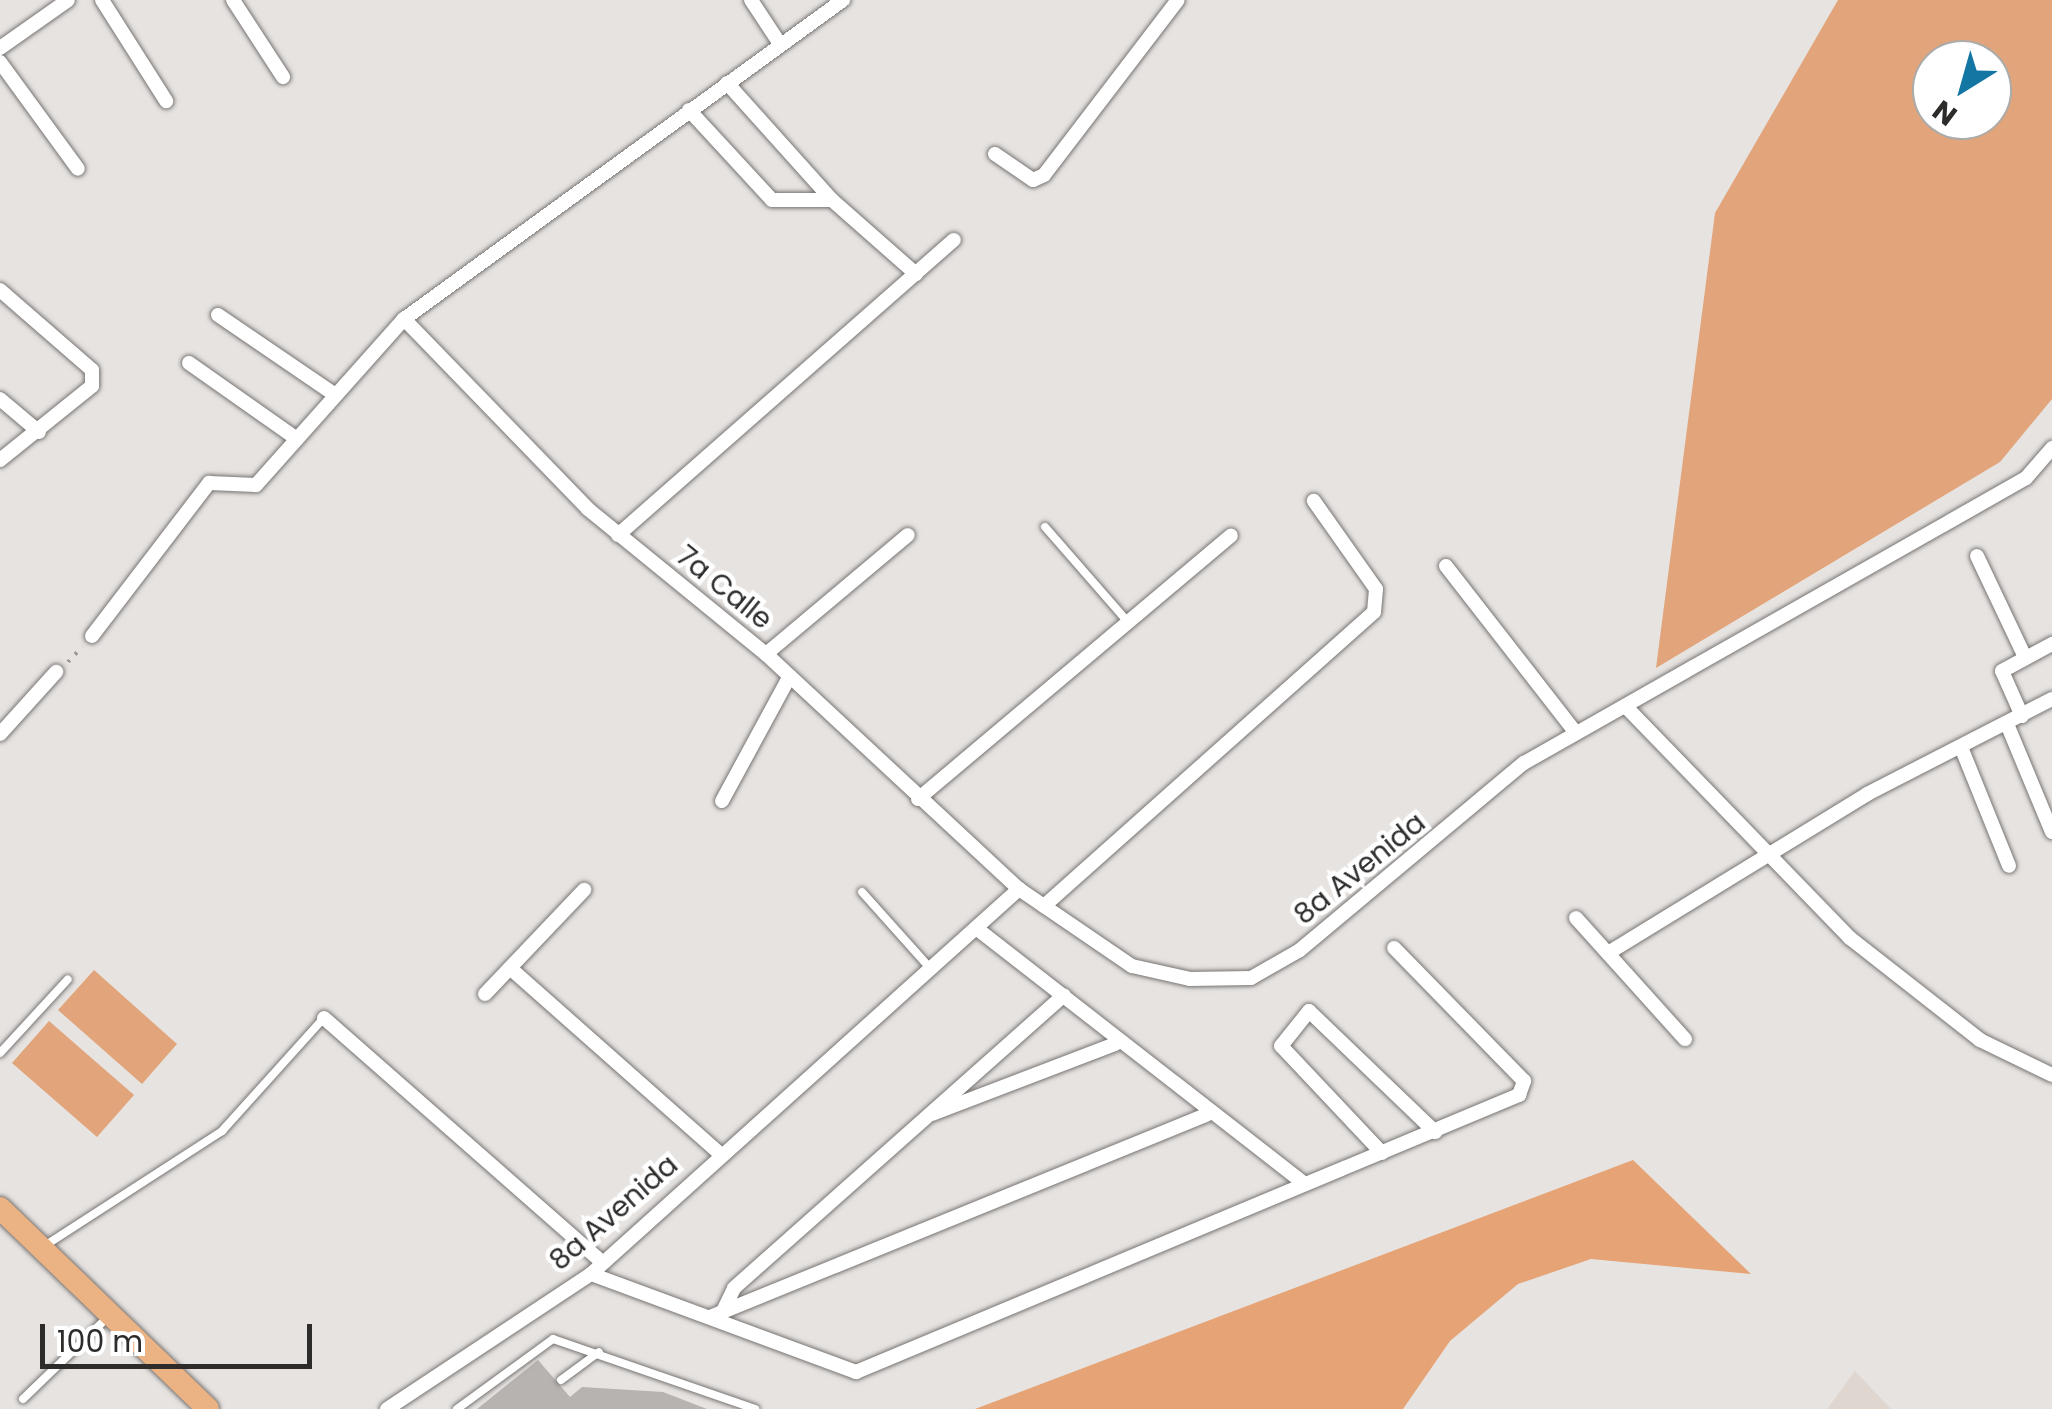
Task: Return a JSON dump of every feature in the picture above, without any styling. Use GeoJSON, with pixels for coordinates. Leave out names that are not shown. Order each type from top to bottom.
{"type":"FeatureCollection","features":[{"type":"Feature","properties":{"kind":"main road"},"geometry":{"type":"LineString","coordinates":[[0,1208],[208,1409]]}},
{"type":"Feature","properties":{"kind":"street"},"geometry":{"type":"LineString","coordinates":[[0,48],[68,0]]}},
{"type":"Feature","properties":{"kind":"street"},"geometry":{"type":"LineString","coordinates":[[102,0],[166,101]]}},
{"type":"Feature","properties":{"kind":"street"},"geometry":{"type":"LineString","coordinates":[[233,0],[283,77]]}},
{"type":"Feature","properties":{"kind":"street"},"geometry":{"type":"LineString","coordinates":[[752,0],[780,44]]}},
{"type":"Feature","properties":{"kind":"street"},"geometry":{"type":"LineString","coordinates":[[92,636],[210,483],[256,485],[404,319],[843,0]]}},
{"type":"Feature","properties":{"kind":"street"},"geometry":{"type":"LineString","coordinates":[[995,154],[1033,180],[1044,176],[1178,0]]}},
{"type":"Feature","properties":{"kind":"street"},"geometry":{"type":"LineString","coordinates":[[0,62],[78,170]]}},
{"type":"Feature","properties":{"kind":"street"},"geometry":{"type":"LineString","coordinates":[[727,83],[832,200],[916,274]]}},
{"type":"Feature","properties":{"kind":"street"},"geometry":{"type":"LineString","coordinates":[[690,110],[772,200],[832,200]]}},
{"type":"Feature","properties":{"kind":"street"},"geometry":{"type":"LineString","coordinates":[[618,534],[954,240]]}},
{"type":"Feature","properties":{"kind":"street"},"geometry":{"type":"LineString","coordinates":[[0,290],[92,370],[92,386],[0,460]]}},
{"type":"Feature","properties":{"kind":"street"},"geometry":{"type":"LineString","coordinates":[[218,315],[334,394]]}},
{"type":"Feature","properties":{"kind":"street","name":"7a Calle"},"geometry":{"type":"LineString","coordinates":[[404,319],[618,534],[766,654],[918,799],[1020,889]]}},
{"type":"Feature","properties":{"kind":"street"},"geometry":{"type":"LineString","coordinates":[[189,364],[297,439]]}},
{"type":"Feature","properties":{"kind":"street"},"geometry":{"type":"LineString","coordinates":[[0,399],[39,432]]}},
{"type":"Feature","properties":{"kind":"street","name":"8a Avenida"},"geometry":{"type":"LineString","coordinates":[[387,1409],[591,1274],[719,1153],[1020,889],[1132,966],[1190,979],[1251,978],[1359,909],[1524,763],[1575,732],[1628,709],[2026,478],[2052,448]]}},
{"type":"Feature","properties":{"kind":"street"},"geometry":{"type":"LineString","coordinates":[[1044,906],[1374,612],[1376,588],[1314,501]]}},
{"type":"Feature","properties":{"kind":"street"},"geometry":{"type":"LineString","coordinates":[[918,799],[1231,535]]}},
{"type":"Feature","properties":{"kind":"street"},"geometry":{"type":"LineString","coordinates":[[766,654],[908,536]]}},
{"type":"Feature","properties":{"kind":"street"},"geometry":{"type":"LineString","coordinates":[[1977,556],[2025,657]]}},
{"type":"Feature","properties":{"kind":"street"},"geometry":{"type":"LineString","coordinates":[[1446,566],[1575,732]]}},
{"type":"Feature","properties":{"kind":"street"},"geometry":{"type":"LineString","coordinates":[[2022,716],[2002,670],[2052,644]]}},
{"type":"Feature","properties":{"kind":"street"},"geometry":{"type":"LineString","coordinates":[[0,734],[61,668]]}},
{"type":"Feature","properties":{"kind":"street"},"geometry":{"type":"LineString","coordinates":[[722,801],[790,676]]}},
{"type":"Feature","properties":{"kind":"street"},"geometry":{"type":"LineString","coordinates":[[1608,952],[1961,747],[2052,699]]}},
{"type":"Feature","properties":{"kind":"street"},"geometry":{"type":"LineString","coordinates":[[1628,709],[1767,858],[1965,1029],[2052,1075]]}},
{"type":"Feature","properties":{"kind":"street"},"geometry":{"type":"LineString","coordinates":[[2007,724],[2052,832]]}},
{"type":"Feature","properties":{"kind":"street"},"geometry":{"type":"LineString","coordinates":[[1961,747],[2009,866]]}},
{"type":"Feature","properties":{"kind":"street"},"geometry":{"type":"LineString","coordinates":[[485,994],[584,890]]}},
{"type":"Feature","properties":{"kind":"street"},"geometry":{"type":"LineString","coordinates":[[1576,918],[1685,1039]]}},
{"type":"Feature","properties":{"kind":"street"},"geometry":{"type":"LineString","coordinates":[[976,928],[1206,1115],[1304,1183]]}},
{"type":"Feature","properties":{"kind":"street"},"geometry":{"type":"LineString","coordinates":[[591,1274],[717,1314],[856,1372],[1304,1183],[1435,1132],[1526,1086],[1394,948]]}},
{"type":"Feature","properties":{"kind":"street"},"geometry":{"type":"LineString","coordinates":[[510,968],[719,1153]]}},
{"type":"Feature","properties":{"kind":"street"},"geometry":{"type":"LineString","coordinates":[[717,1314],[734,1288],[1064,996]]}},
{"type":"Feature","properties":{"kind":"street"},"geometry":{"type":"LineString","coordinates":[[1382,1152],[1282,1046],[1310,1011],[1435,1132]]}},
{"type":"Feature","properties":{"kind":"street"},"geometry":{"type":"LineString","coordinates":[[324,1018],[603,1262]]}},
{"type":"Feature","properties":{"kind":"street"},"geometry":{"type":"LineString","coordinates":[[922,1118],[1115,1044]]}},
{"type":"Feature","properties":{"kind":"street"},"geometry":{"type":"LineString","coordinates":[[970,1077],[983,1095]]}},
{"type":"Feature","properties":{"kind":"street"},"geometry":{"type":"LineString","coordinates":[[717,1314],[1206,1115]]}},
{"type":"Feature","properties":{"kind":"lane"},"geometry":{"type":"LineString","coordinates":[[1045,527],[1128,622]]}},
{"type":"Feature","properties":{"kind":"lane"},"geometry":{"type":"LineString","coordinates":[[862,892],[930,968]]}},
{"type":"Feature","properties":{"kind":"lane"},"geometry":{"type":"LineString","coordinates":[[0,1052],[68,979]]}},
{"type":"Feature","properties":{"kind":"lane"},"geometry":{"type":"LineString","coordinates":[[42,1247],[222,1131],[324,1018]]}},
{"type":"Feature","properties":{"kind":"lane"},"geometry":{"type":"LineString","coordinates":[[23,1399],[112,1313]]}},
{"type":"Feature","properties":{"kind":"lane"},"geometry":{"type":"LineString","coordinates":[[457,1409],[541,1342],[598,1352],[755,1409]]}},
{"type":"Feature","properties":{"kind":"lane"},"geometry":{"type":"LineString","coordinates":[[560,1380],[598,1352]]}},
{"type":"Feature","properties":{"kind":"path"},"geometry":{"type":"LineString","coordinates":[[61,668],[92,636]]}},
{"type":"Feature","properties":{"kind":"shaded area"},"geometry":{"type":"Polygon","coordinates":[[[1838,0],[2052,0],[2052,399],[2000,462],[1656,668],[1715,213],[1838,0]]]}},
{"type":"Feature","properties":{"kind":"shaded area"},"geometry":{"type":"Polygon","coordinates":[[[94,970],[177,1044],[142,1084],[58,1010],[94,970]]]}},
{"type":"Feature","properties":{"kind":"shaded area"},"geometry":{"type":"Polygon","coordinates":[[[49,1021],[134,1095],[97,1137],[12,1063],[49,1021]]]}},
{"type":"Feature","properties":{"kind":"shaded area"},"geometry":{"type":"Polygon","coordinates":[[[1633,1160],[1751,1274],[1591,1259],[1518,1284],[1450,1341],[1403,1409],[975,1409],[1633,1160]]]}},
{"type":"Feature","properties":{"kind":"shaded area"},"geometry":{"type":"Polygon","coordinates":[[[1855,1371],[1891,1409],[1827,1409],[1855,1371]]]}},
{"type":"Feature","properties":{"kind":"building"},"geometry":{"type":"Polygon","coordinates":[[[538,1360],[570,1397],[582,1387],[663,1392],[707,1409],[477,1409],[538,1360]]]}}]}
